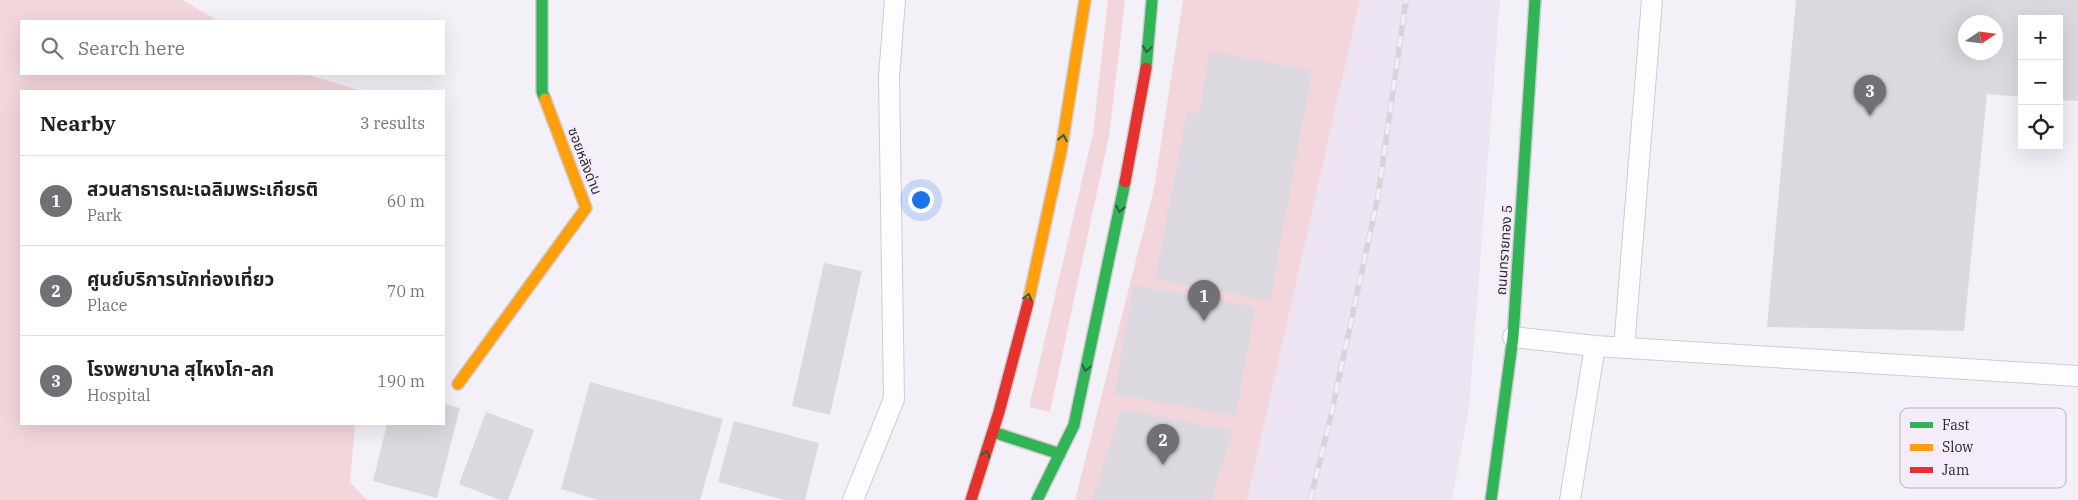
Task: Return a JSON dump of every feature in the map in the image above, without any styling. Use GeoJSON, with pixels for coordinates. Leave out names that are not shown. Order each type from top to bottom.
{"type":"FeatureCollection","features":[{"type":"Feature","properties":{"kind":"main road","name":"ซอยหลังด่าน"},"geometry":{"type":"LineString","coordinates":[[458,384],[586,208],[542,92],[542,0]]}},
{"type":"Feature","properties":{"kind":"main road"},"geometry":{"type":"LineString","coordinates":[[971,500],[1003,401],[1044,229],[1077,66],[1085,0]]}},
{"type":"Feature","properties":{"kind":"main road"},"geometry":{"type":"LineString","coordinates":[[1037,500],[1074,425],[1115,236],[1145,74],[1152,0]]}},
{"type":"Feature","properties":{"kind":"main road","name":"ถนนทรายทอง 5"},"geometry":{"type":"LineString","coordinates":[[1491,500],[1514,337],[1535,0]]}},
{"type":"Feature","properties":{"kind":"main road"},"geometry":{"type":"LineString","coordinates":[[993,432],[1060,454]]}},
{"type":"Feature","properties":{"kind":"lane"},"geometry":{"type":"LineString","coordinates":[[853,500],[894,399],[889,77],[895,0]]}},
{"type":"Feature","properties":{"kind":"lane"},"geometry":{"type":"LineString","coordinates":[[1624,348],[1652,0]]}},
{"type":"Feature","properties":{"kind":"lane"},"geometry":{"type":"LineString","coordinates":[[1514,337],[1595,346],[2078,376]]}},
{"type":"Feature","properties":{"kind":"lane"},"geometry":{"type":"LineString","coordinates":[[1570,500],[1595,346]]}},
{"type":"Feature","properties":{"kind":"shaded area"},"geometry":{"type":"Polygon","coordinates":[[[0,0],[183,0],[216,20],[20,20],[20,75],[308,75],[359,90],[20,90],[20,425],[355,425],[350,482],[367,500],[0,500],[0,0]]]}},
{"type":"Feature","properties":{"kind":"shaded area"},"geometry":{"type":"Polygon","coordinates":[[[1108,0],[1125,0],[1109,136],[1050,412],[1029,407],[1093,133],[1108,0]]]}},
{"type":"Feature","properties":{"kind":"shaded area"},"geometry":{"type":"Polygon","coordinates":[[[1183,0],[1360,0],[1247,500],[1075,500],[1154,189],[1183,0]]]}},
{"type":"Feature","properties":{"kind":"shaded area"},"geometry":{"type":"Polygon","coordinates":[[[1360,0],[1500,0],[1469,408],[1452,500],[1247,500],[1360,0]]]}},
{"type":"Feature","properties":{"kind":"building"},"geometry":{"type":"Polygon","coordinates":[[[1796,0],[2078,0],[2078,101],[2063,100],[2063,15],[2018,15],[2018,97],[1987,94],[1964,331],[1767,327],[1796,0]]]}},
{"type":"Feature","properties":{"kind":"building"},"geometry":{"type":"Polygon","coordinates":[[[1210,51],[1312,71],[1270,301],[1155,279],[1187,111],[1199,114],[1210,51]]]}},
{"type":"Feature","properties":{"kind":"building"},"geometry":{"type":"Polygon","coordinates":[[[824,263],[862,271],[830,415],[792,406],[824,263]]]}},
{"type":"Feature","properties":{"kind":"building"},"geometry":{"type":"Polygon","coordinates":[[[1133,285],[1255,307],[1236,416],[1114,394],[1133,285]]]}},
{"type":"Feature","properties":{"kind":"building"},"geometry":{"type":"Polygon","coordinates":[[[590,382],[723,419],[700,500],[598,500],[561,489],[590,382]]]}},
{"type":"Feature","properties":{"kind":"building"},"geometry":{"type":"Polygon","coordinates":[[[445,404],[460,408],[437,498],[373,481],[387,425],[445,425],[445,404]]]}},
{"type":"Feature","properties":{"kind":"building"},"geometry":{"type":"Polygon","coordinates":[[[1121,409],[1233,431],[1211,500],[1092,500],[1121,409]]]}},
{"type":"Feature","properties":{"kind":"building"},"geometry":{"type":"Polygon","coordinates":[[[486,412],[534,430],[508,500],[500,500],[459,484],[486,412]]]}},
{"type":"Feature","properties":{"kind":"building"},"geometry":{"type":"Polygon","coordinates":[[[734,421],[819,443],[805,500],[784,500],[718,482],[734,421]]]}},
{"type":"Feature","properties":{"kind":"railway"},"geometry":{"type":"LineString","coordinates":[[1310,500],[1328,429],[1378,196],[1406,0]]}},
{"type":"Feature","properties":{"kind":"traffic: fast"},"geometry":{"type":"LineString","coordinates":[[542,0],[542,92],[545,99]]}},
{"type":"Feature","properties":{"kind":"traffic: fast"},"geometry":{"type":"LineString","coordinates":[[1146,68],[1152,0]]}},
{"type":"Feature","properties":{"kind":"traffic: fast"},"geometry":{"type":"LineString","coordinates":[[1491,500],[1513,337],[1535,0]]}},
{"type":"Feature","properties":{"kind":"traffic: fast"},"geometry":{"type":"LineString","coordinates":[[1037,500],[1074,425],[1125,182]]}},
{"type":"Feature","properties":{"kind":"traffic: fast"},"geometry":{"type":"LineString","coordinates":[[993,432],[1060,454]]}},
{"type":"Feature","properties":{"kind":"traffic: slow"},"geometry":{"type":"LineString","coordinates":[[1028,303],[1061,151],[1085,0]]}},
{"type":"Feature","properties":{"kind":"traffic: slow"},"geometry":{"type":"LineString","coordinates":[[458,384],[586,208],[545,99]]}},
{"type":"Feature","properties":{"kind":"traffic: jam"},"geometry":{"type":"LineString","coordinates":[[1125,182],[1146,68]]}},
{"type":"Feature","properties":{"kind":"traffic: jam"},"geometry":{"type":"LineString","coordinates":[[971,500],[999,412],[1028,303]]}},
{"type":"Feature","properties":{"kind":"place","name":"โรงพยาบาล สุไหงโก-ลก"},"geometry":{"type":"Point","coordinates":[1870,116]}},
{"type":"Feature","properties":{"kind":"place","name":"สวนสาธารณะเฉลิมพระเกียรติ"},"geometry":{"type":"Point","coordinates":[1204,321]}},
{"type":"Feature","properties":{"kind":"place","name":"ศูนย์บริการนักท่องเที่ยว"},"geometry":{"type":"Point","coordinates":[1163,465]}}]}
